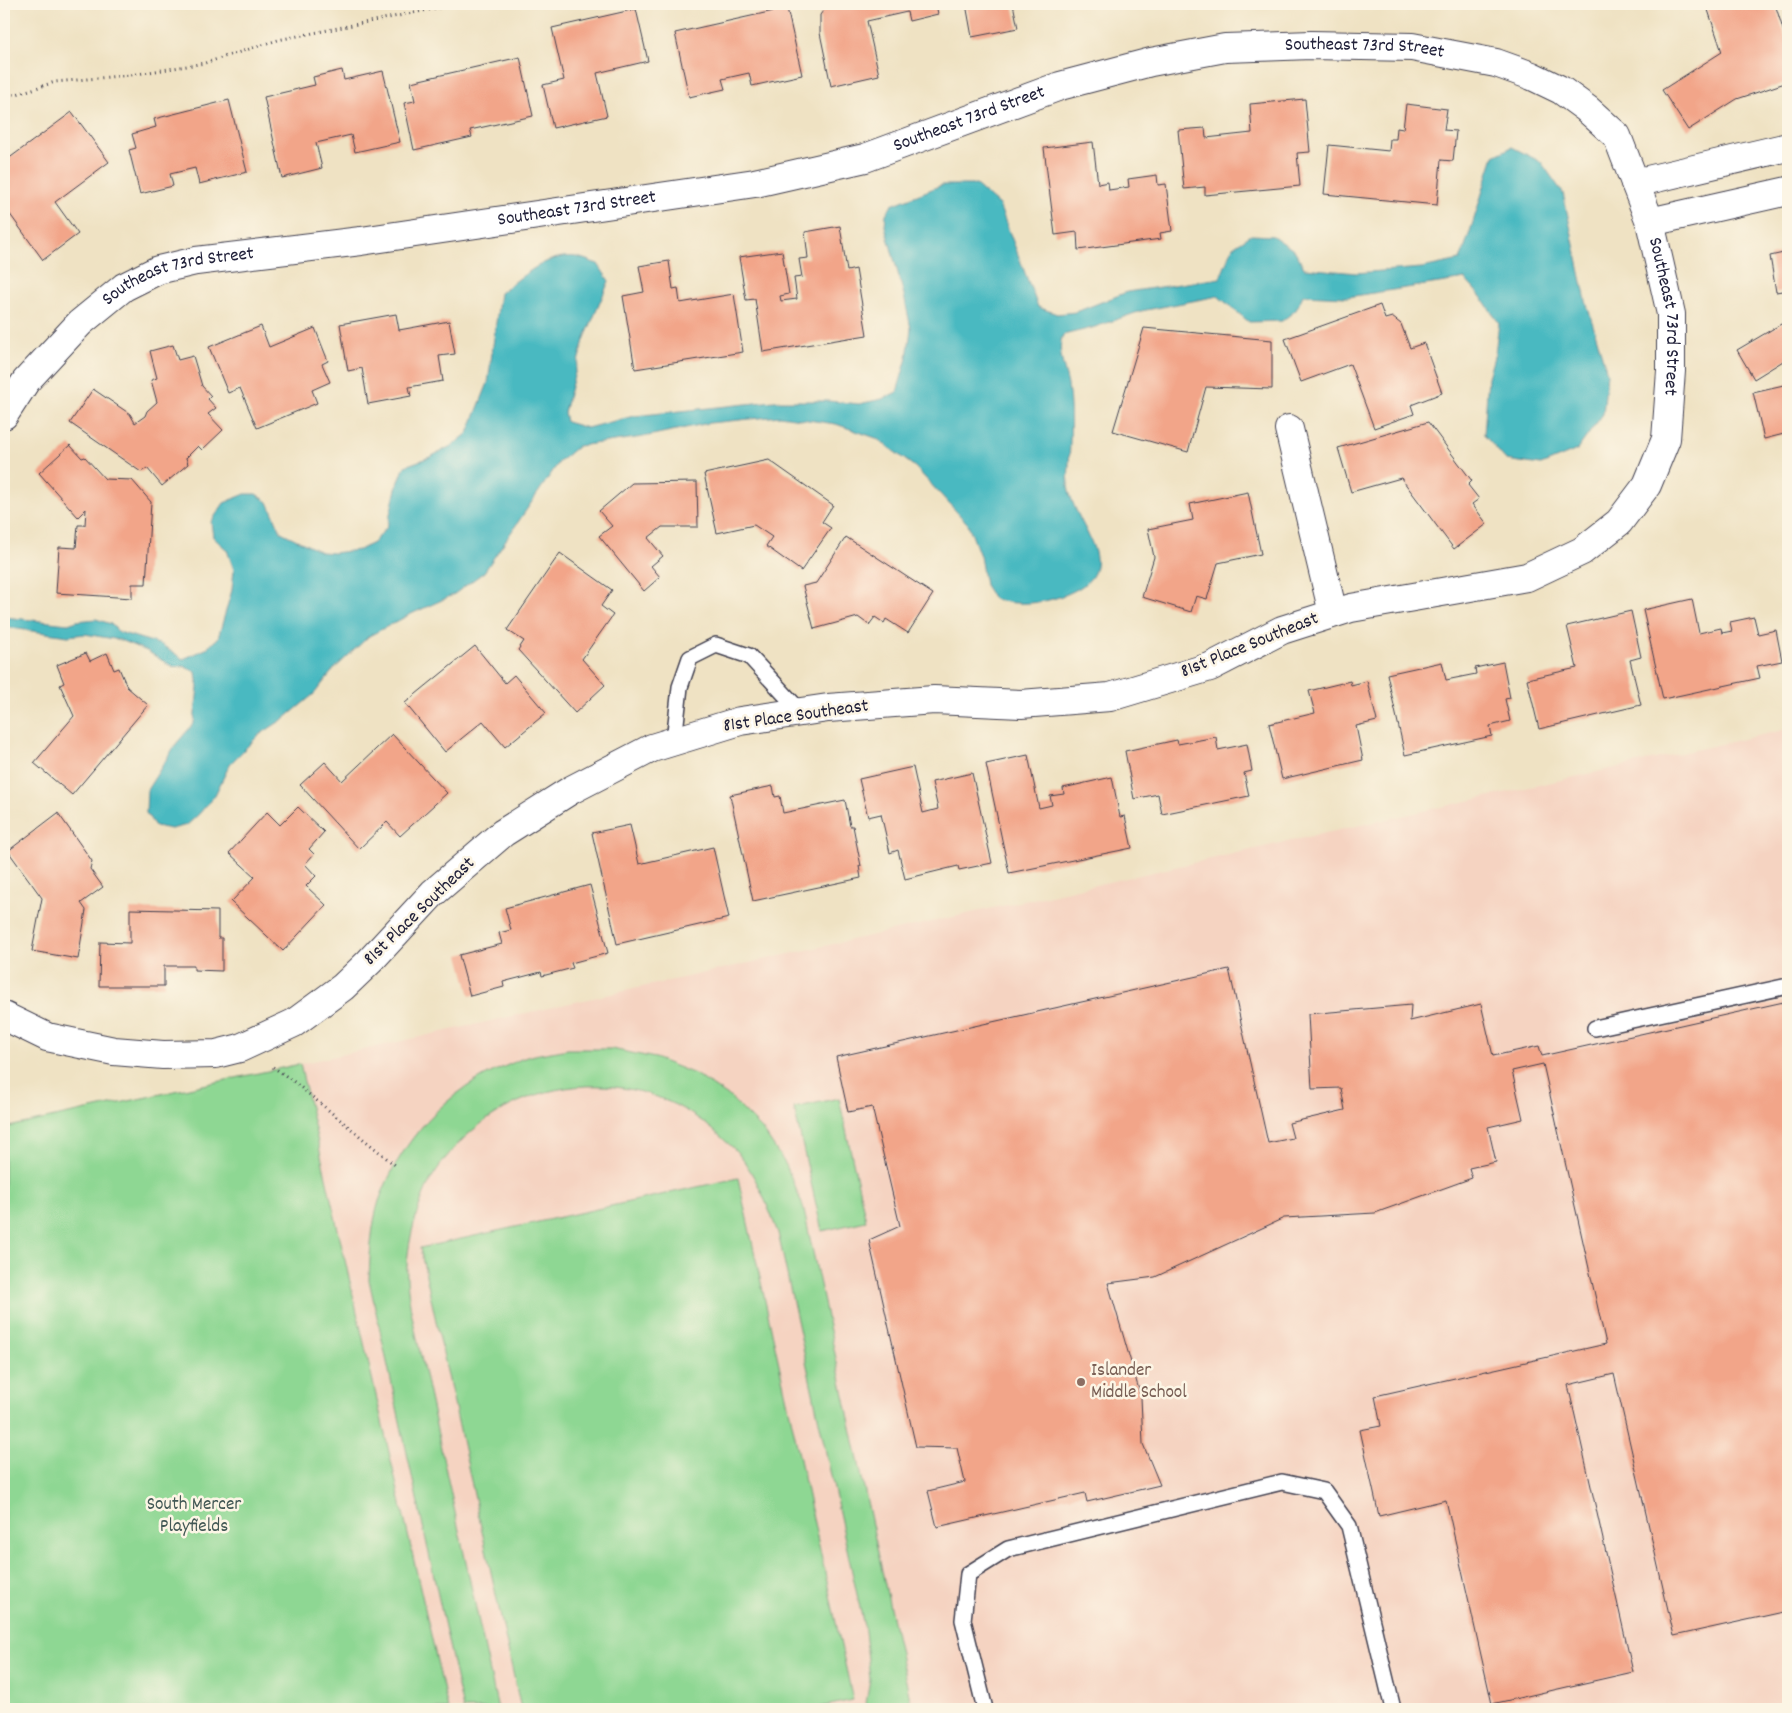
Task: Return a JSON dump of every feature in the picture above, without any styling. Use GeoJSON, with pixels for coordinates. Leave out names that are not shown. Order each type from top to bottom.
{"type":"FeatureCollection","features":[{"type":"Feature","properties":{"kind":"street","name":"Southeast 73rd Street"},"geometry":{"type":"LineString","coordinates":[[4,415],[26,381],[80,323],[124,287],[158,270],[196,261],[362,241],[755,184],[865,158],[1060,86],[1152,62],[1225,48],[1311,45],[1412,47],[1496,63],[1532,76],[1561,90],[1587,109],[1616,136],[1650,222],[1671,314],[1671,372],[1666,439],[1647,485]]}},
{"type":"Feature","properties":{"kind":"street"},"geometry":{"type":"LineString","coordinates":[[1635,183],[1788,147]]}},
{"type":"Feature","properties":{"kind":"street"},"geometry":{"type":"LineString","coordinates":[[1650,222],[1788,191]]}},
{"type":"Feature","properties":{"kind":"street"},"geometry":{"type":"LineString","coordinates":[[1289,429],[1332,613]]}},
{"type":"Feature","properties":{"kind":"street","name":"81st Place Southeast"},"geometry":{"type":"LineString","coordinates":[[4,1016],[47,1037],[114,1051],[163,1055],[216,1054],[240,1048],[294,1023],[343,987],[433,893],[503,833],[571,790],[652,748],[740,721],[828,708],[934,700],[1021,704],[1110,697],[1210,667],[1282,630],[1332,613],[1527,577],[1582,551],[1619,522],[1647,485]]}},
{"type":"Feature","properties":{"kind":"lane"},"geometry":{"type":"LineString","coordinates":[[674,741],[680,687],[690,658],[716,645],[750,656],[800,712]]}},
{"type":"Feature","properties":{"kind":"lane"},"geometry":{"type":"LineString","coordinates":[[1595,1028],[1788,986]]}},
{"type":"Feature","properties":{"kind":"lane"},"geometry":{"type":"LineString","coordinates":[[985,1709],[963,1620],[968,1574],[1008,1548],[1282,1482],[1324,1491],[1349,1526],[1393,1709]]}},
{"type":"Feature","properties":{"kind":"path"},"geometry":{"type":"LineString","coordinates":[[4,98],[55,82],[130,75],[204,63],[278,40],[458,4]]}},
{"type":"Feature","properties":{"kind":"path"},"geometry":{"type":"LineString","coordinates":[[240,1048],[293,1081],[395,1165]]}},
{"type":"Feature","properties":{"kind":"shaded area","name":"Islander Middle School"},"geometry":{"type":"Polygon","coordinates":[[[1788,729],[1788,1700],[1749,1709],[448,1709],[300,1064],[1788,729]]]}},
{"type":"Feature","properties":{"kind":"green space"},"geometry":{"type":"Polygon","coordinates":[[[568,1049],[612,1049],[655,1058],[695,1074],[731,1098],[762,1129],[786,1165],[803,1206],[912,1709],[865,1709],[870,1680],[865,1631],[778,1233],[761,1191],[744,1161],[735,1150],[686,1110],[647,1094],[607,1086],[566,1088],[527,1098],[490,1117],[458,1144],[431,1179],[418,1210],[412,1233],[407,1272],[411,1311],[498,1709],[463,1709],[369,1280],[370,1250],[376,1211],[388,1179],[400,1158],[413,1138],[445,1103],[484,1076],[519,1060],[537,1054],[568,1049]]]}},
{"type":"Feature","properties":{"kind":"green space","name":"South Mercer Playfields"},"geometry":{"type":"Polygon","coordinates":[[[300,1064],[448,1709],[4,1709],[4,1128],[300,1064]]]}},
{"type":"Feature","properties":{"kind":"green space"},"geometry":{"type":"Polygon","coordinates":[[[839,1098],[866,1221],[822,1231],[794,1108],[839,1098]]]}},
{"type":"Feature","properties":{"kind":"green space"},"geometry":{"type":"Polygon","coordinates":[[[738,1178],[853,1700],[812,1709],[521,1709],[420,1248],[738,1178]]]}},
{"type":"Feature","properties":{"kind":"water"},"geometry":{"type":"Polygon","coordinates":[[[1512,147],[1541,162],[1563,193],[1586,301],[1607,373],[1603,414],[1577,450],[1541,465],[1506,460],[1484,435],[1488,378],[1495,353],[1499,323],[1482,298],[1465,279],[1347,297],[1303,295],[1296,310],[1282,321],[1249,322],[1218,296],[1141,311],[1092,328],[1063,335],[1060,347],[1068,385],[1070,410],[1068,486],[1073,503],[1094,549],[1096,562],[1093,575],[1082,586],[1062,596],[1045,601],[1011,603],[994,599],[985,585],[980,556],[968,524],[915,467],[876,438],[836,424],[780,416],[709,423],[643,437],[578,446],[559,462],[484,572],[453,595],[369,636],[334,669],[314,694],[285,718],[259,735],[230,764],[215,795],[199,814],[187,825],[171,829],[155,826],[146,813],[147,790],[176,744],[194,723],[198,687],[196,672],[183,666],[173,667],[147,651],[120,640],[85,634],[68,636],[4,627],[4,617],[68,624],[96,619],[111,624],[119,632],[162,645],[183,659],[206,649],[218,638],[232,590],[234,570],[227,550],[213,537],[211,522],[224,503],[245,494],[256,494],[268,502],[281,532],[321,552],[333,553],[359,550],[373,543],[387,527],[396,489],[405,466],[430,457],[453,445],[468,433],[488,383],[500,293],[545,262],[565,257],[581,258],[598,264],[609,281],[584,340],[564,412],[566,422],[587,428],[634,416],[774,401],[829,401],[859,404],[882,399],[897,392],[907,358],[911,329],[904,295],[885,226],[886,214],[892,205],[942,185],[976,185],[999,205],[1038,307],[1057,314],[1076,312],[1127,292],[1220,278],[1233,247],[1251,235],[1273,236],[1295,251],[1304,268],[1356,273],[1422,268],[1460,260],[1494,156],[1512,147]]]}},
{"type":"Feature","properties":{"kind":"building"},"geometry":{"type":"Polygon","coordinates":[[[828,4],[936,4],[938,14],[909,21],[907,12],[867,21],[879,75],[831,86],[820,33],[820,15],[828,4]]]}},
{"type":"Feature","properties":{"kind":"building"},"geometry":{"type":"Polygon","coordinates":[[[966,4],[1013,4],[1018,28],[972,37],[966,4]]]}},
{"type":"Feature","properties":{"kind":"building"},"geometry":{"type":"Polygon","coordinates":[[[1706,4],[1775,4],[1788,45],[1788,82],[1737,99],[1688,130],[1662,90],[1722,52],[1706,4]]]}},
{"type":"Feature","properties":{"kind":"building"},"geometry":{"type":"Polygon","coordinates":[[[787,8],[802,75],[752,86],[749,73],[722,79],[725,89],[689,97],[675,33],[787,8]]]}},
{"type":"Feature","properties":{"kind":"building"},"geometry":{"type":"Polygon","coordinates":[[[636,9],[648,61],[597,73],[607,116],[553,128],[543,85],[564,80],[552,28],[636,9]]]}},
{"type":"Feature","properties":{"kind":"building"},"geometry":{"type":"Polygon","coordinates":[[[520,57],[533,116],[470,130],[472,137],[414,150],[404,103],[415,101],[411,82],[520,57]]]}},
{"type":"Feature","properties":{"kind":"building"},"geometry":{"type":"Polygon","coordinates":[[[342,70],[344,80],[383,71],[400,142],[355,152],[351,135],[316,143],[322,168],[282,178],[264,97],[315,85],[313,77],[342,70]]]}},
{"type":"Feature","properties":{"kind":"building"},"geometry":{"type":"Polygon","coordinates":[[[1305,99],[1310,152],[1297,153],[1300,186],[1205,195],[1205,187],[1184,189],[1178,130],[1205,128],[1206,138],[1252,133],[1250,104],[1305,99]]]}},
{"type":"Feature","properties":{"kind":"building"},"geometry":{"type":"Polygon","coordinates":[[[229,100],[247,172],[199,184],[195,168],[170,174],[173,186],[140,194],[129,150],[136,148],[132,134],[156,127],[154,119],[229,100]]]}},
{"type":"Feature","properties":{"kind":"building"},"geometry":{"type":"Polygon","coordinates":[[[1406,104],[1447,109],[1444,130],[1456,131],[1453,161],[1441,160],[1437,205],[1324,194],[1329,145],[1389,151],[1390,139],[1396,139],[1397,128],[1403,129],[1406,104]]]}},
{"type":"Feature","properties":{"kind":"building"},"geometry":{"type":"Polygon","coordinates":[[[72,112],[109,162],[55,202],[78,234],[43,260],[4,206],[4,162],[72,112]]]}},
{"type":"Feature","properties":{"kind":"building"},"geometry":{"type":"Polygon","coordinates":[[[1093,142],[1098,184],[1108,182],[1109,190],[1129,187],[1128,179],[1157,175],[1158,185],[1166,184],[1172,231],[1160,233],[1161,239],[1078,250],[1077,232],[1055,235],[1044,148],[1093,142]]]}},
{"type":"Feature","properties":{"kind":"building"},"geometry":{"type":"Polygon","coordinates":[[[840,226],[847,271],[856,269],[867,335],[763,352],[755,299],[746,300],[739,257],[782,251],[789,294],[780,296],[781,301],[797,299],[794,278],[802,277],[799,259],[808,258],[805,232],[840,226]]]}},
{"type":"Feature","properties":{"kind":"building"},"geometry":{"type":"Polygon","coordinates":[[[1788,252],[1788,290],[1776,292],[1770,256],[1788,252]]]}},
{"type":"Feature","properties":{"kind":"building"},"geometry":{"type":"Polygon","coordinates":[[[669,261],[673,289],[678,288],[680,303],[734,294],[743,352],[635,369],[623,296],[644,292],[639,266],[669,261]]]}},
{"type":"Feature","properties":{"kind":"building"},"geometry":{"type":"Polygon","coordinates":[[[1380,305],[1385,319],[1392,317],[1401,324],[1410,348],[1424,343],[1442,393],[1411,405],[1414,414],[1374,428],[1350,364],[1301,382],[1285,339],[1380,305]]]}},
{"type":"Feature","properties":{"kind":"building"},"geometry":{"type":"Polygon","coordinates":[[[396,314],[399,330],[449,321],[455,354],[439,356],[443,381],[409,387],[411,396],[368,404],[362,368],[348,371],[340,324],[396,314]]]}},
{"type":"Feature","properties":{"kind":"building"},"geometry":{"type":"Polygon","coordinates":[[[1788,320],[1788,358],[1754,379],[1737,350],[1788,320]]]}},
{"type":"Feature","properties":{"kind":"building"},"geometry":{"type":"Polygon","coordinates":[[[261,326],[269,347],[315,328],[328,361],[322,364],[330,382],[312,390],[317,403],[257,428],[240,388],[228,393],[209,347],[261,326]]]}},
{"type":"Feature","properties":{"kind":"building"},"geometry":{"type":"Polygon","coordinates":[[[1144,328],[1272,340],[1272,389],[1206,387],[1188,452],[1113,431],[1144,328]]]}},
{"type":"Feature","properties":{"kind":"building"},"geometry":{"type":"Polygon","coordinates":[[[173,345],[178,360],[193,356],[202,386],[211,396],[208,399],[216,408],[208,414],[223,430],[202,450],[198,446],[186,458],[188,464],[162,486],[147,468],[141,472],[70,423],[93,389],[130,414],[135,423],[145,416],[147,411],[157,402],[151,380],[157,378],[150,351],[173,345]]]}},
{"type":"Feature","properties":{"kind":"building"},"geometry":{"type":"Polygon","coordinates":[[[1788,384],[1788,433],[1764,439],[1753,392],[1788,384]]]}},
{"type":"Feature","properties":{"kind":"building"},"geometry":{"type":"Polygon","coordinates":[[[1428,422],[1472,481],[1468,485],[1479,499],[1472,504],[1487,524],[1454,549],[1401,478],[1351,492],[1338,448],[1428,422]]]}},
{"type":"Feature","properties":{"kind":"building"},"geometry":{"type":"Polygon","coordinates":[[[70,445],[82,458],[85,457],[105,479],[132,480],[151,502],[146,584],[132,584],[132,598],[56,593],[59,547],[76,548],[78,525],[85,525],[86,509],[78,517],[39,473],[70,445]]]}},
{"type":"Feature","properties":{"kind":"building"},"geometry":{"type":"Polygon","coordinates":[[[769,460],[833,505],[822,522],[831,528],[801,571],[766,546],[772,537],[754,525],[717,533],[704,474],[769,460]]]}},
{"type":"Feature","properties":{"kind":"building"},"geometry":{"type":"Polygon","coordinates":[[[697,482],[698,527],[662,527],[648,538],[663,556],[651,566],[660,577],[644,591],[599,536],[612,526],[599,511],[632,483],[697,482]]]}},
{"type":"Feature","properties":{"kind":"building"},"geometry":{"type":"Polygon","coordinates":[[[1248,492],[1261,554],[1218,563],[1207,599],[1196,596],[1191,612],[1142,597],[1154,557],[1148,529],[1193,520],[1190,504],[1248,492]]]}},
{"type":"Feature","properties":{"kind":"building"},"geometry":{"type":"Polygon","coordinates":[[[846,537],[933,594],[908,633],[886,619],[884,623],[875,617],[869,625],[858,617],[814,629],[803,586],[816,583],[846,537]]]}},
{"type":"Feature","properties":{"kind":"building"},"geometry":{"type":"Polygon","coordinates":[[[560,553],[612,590],[601,606],[613,615],[582,659],[605,685],[575,713],[518,650],[524,641],[507,630],[560,553]]]}},
{"type":"Feature","properties":{"kind":"building"},"geometry":{"type":"Polygon","coordinates":[[[1692,599],[1699,633],[1721,628],[1722,633],[1732,631],[1730,622],[1754,617],[1758,634],[1776,630],[1782,661],[1757,666],[1760,678],[1663,699],[1643,610],[1692,599]]]}},
{"type":"Feature","properties":{"kind":"building"},"geometry":{"type":"Polygon","coordinates":[[[1631,611],[1641,657],[1630,660],[1641,705],[1539,729],[1527,679],[1577,668],[1567,626],[1631,611]]]}},
{"type":"Feature","properties":{"kind":"building"},"geometry":{"type":"Polygon","coordinates":[[[475,646],[505,683],[514,675],[546,713],[505,747],[483,721],[445,752],[405,703],[475,646]]]}},
{"type":"Feature","properties":{"kind":"building"},"geometry":{"type":"Polygon","coordinates":[[[86,653],[90,661],[107,653],[114,670],[119,668],[127,687],[148,705],[72,795],[34,763],[74,716],[60,685],[64,683],[57,665],[86,653]]]}},
{"type":"Feature","properties":{"kind":"building"},"geometry":{"type":"Polygon","coordinates":[[[1442,662],[1446,680],[1476,674],[1475,668],[1503,662],[1510,698],[1505,699],[1510,721],[1490,726],[1492,736],[1405,755],[1387,674],[1442,662]]]}},
{"type":"Feature","properties":{"kind":"building"},"geometry":{"type":"Polygon","coordinates":[[[1350,681],[1351,685],[1367,681],[1377,721],[1356,726],[1363,760],[1282,779],[1269,724],[1315,713],[1309,691],[1350,681]]]}},
{"type":"Feature","properties":{"kind":"building"},"geometry":{"type":"Polygon","coordinates":[[[392,734],[447,793],[400,836],[387,822],[359,849],[300,785],[325,762],[342,781],[392,734]]]}},
{"type":"Feature","properties":{"kind":"building"},"geometry":{"type":"Polygon","coordinates":[[[1216,737],[1218,750],[1247,744],[1252,771],[1244,773],[1249,796],[1162,814],[1158,794],[1134,799],[1125,751],[1177,740],[1178,744],[1216,737]]]}},
{"type":"Feature","properties":{"kind":"building"},"geometry":{"type":"Polygon","coordinates":[[[1028,755],[1039,808],[1052,805],[1050,796],[1064,794],[1063,788],[1112,777],[1120,817],[1125,816],[1132,848],[1009,873],[986,764],[1028,755]]]}},
{"type":"Feature","properties":{"kind":"building"},"geometry":{"type":"Polygon","coordinates":[[[913,767],[923,813],[938,809],[932,782],[972,773],[992,863],[959,870],[958,866],[905,879],[898,850],[890,853],[881,814],[868,817],[859,779],[913,767]]]}},
{"type":"Feature","properties":{"kind":"building"},"geometry":{"type":"Polygon","coordinates":[[[773,786],[775,797],[780,796],[783,813],[845,800],[850,826],[853,826],[861,866],[859,866],[861,878],[753,901],[730,795],[773,786]]]}},
{"type":"Feature","properties":{"kind":"building"},"geometry":{"type":"Polygon","coordinates":[[[298,807],[324,832],[309,849],[314,854],[305,864],[316,876],[306,886],[326,905],[283,951],[231,902],[255,877],[229,853],[267,812],[280,825],[298,807]]]}},
{"type":"Feature","properties":{"kind":"building"},"geometry":{"type":"Polygon","coordinates":[[[58,813],[92,861],[90,869],[103,887],[81,903],[86,910],[78,959],[32,951],[42,898],[8,851],[58,813]]]}},
{"type":"Feature","properties":{"kind":"building"},"geometry":{"type":"Polygon","coordinates":[[[630,825],[639,864],[713,847],[729,918],[617,944],[592,833],[630,825]]]}},
{"type":"Feature","properties":{"kind":"building"},"geometry":{"type":"Polygon","coordinates":[[[590,885],[608,953],[571,963],[573,968],[542,976],[541,972],[503,982],[504,987],[470,996],[459,955],[502,944],[499,933],[511,930],[505,908],[590,885]]]}},
{"type":"Feature","properties":{"kind":"building"},"geometry":{"type":"Polygon","coordinates":[[[130,909],[218,911],[218,938],[222,938],[222,971],[194,970],[194,966],[164,966],[164,986],[99,986],[100,942],[130,943],[130,909]]]}},
{"type":"Feature","properties":{"kind":"building"},"geometry":{"type":"Polygon","coordinates":[[[1229,969],[1268,1143],[1293,1138],[1289,1123],[1345,1110],[1341,1088],[1312,1089],[1308,1014],[1411,1005],[1410,1021],[1481,1004],[1493,1056],[1539,1046],[1542,1056],[1788,1001],[1788,1611],[1674,1636],[1614,1374],[1568,1385],[1633,1672],[1492,1704],[1446,1500],[1379,1516],[1360,1430],[1381,1426],[1375,1396],[1606,1344],[1543,1064],[1512,1071],[1523,1119],[1488,1127],[1496,1162],[1469,1168],[1472,1178],[1375,1213],[1284,1218],[1155,1277],[1108,1283],[1141,1397],[1143,1444],[1160,1485],[1087,1502],[1085,1493],[937,1527],[928,1491],[965,1482],[957,1448],[916,1447],[869,1240],[900,1226],[872,1107],[848,1112],[836,1057],[1229,969]]]}},
{"type":"Feature","properties":{"kind":"place","name":"Islander Middle School"},"geometry":{"type":"Point","coordinates":[1081,1382]}}]}
